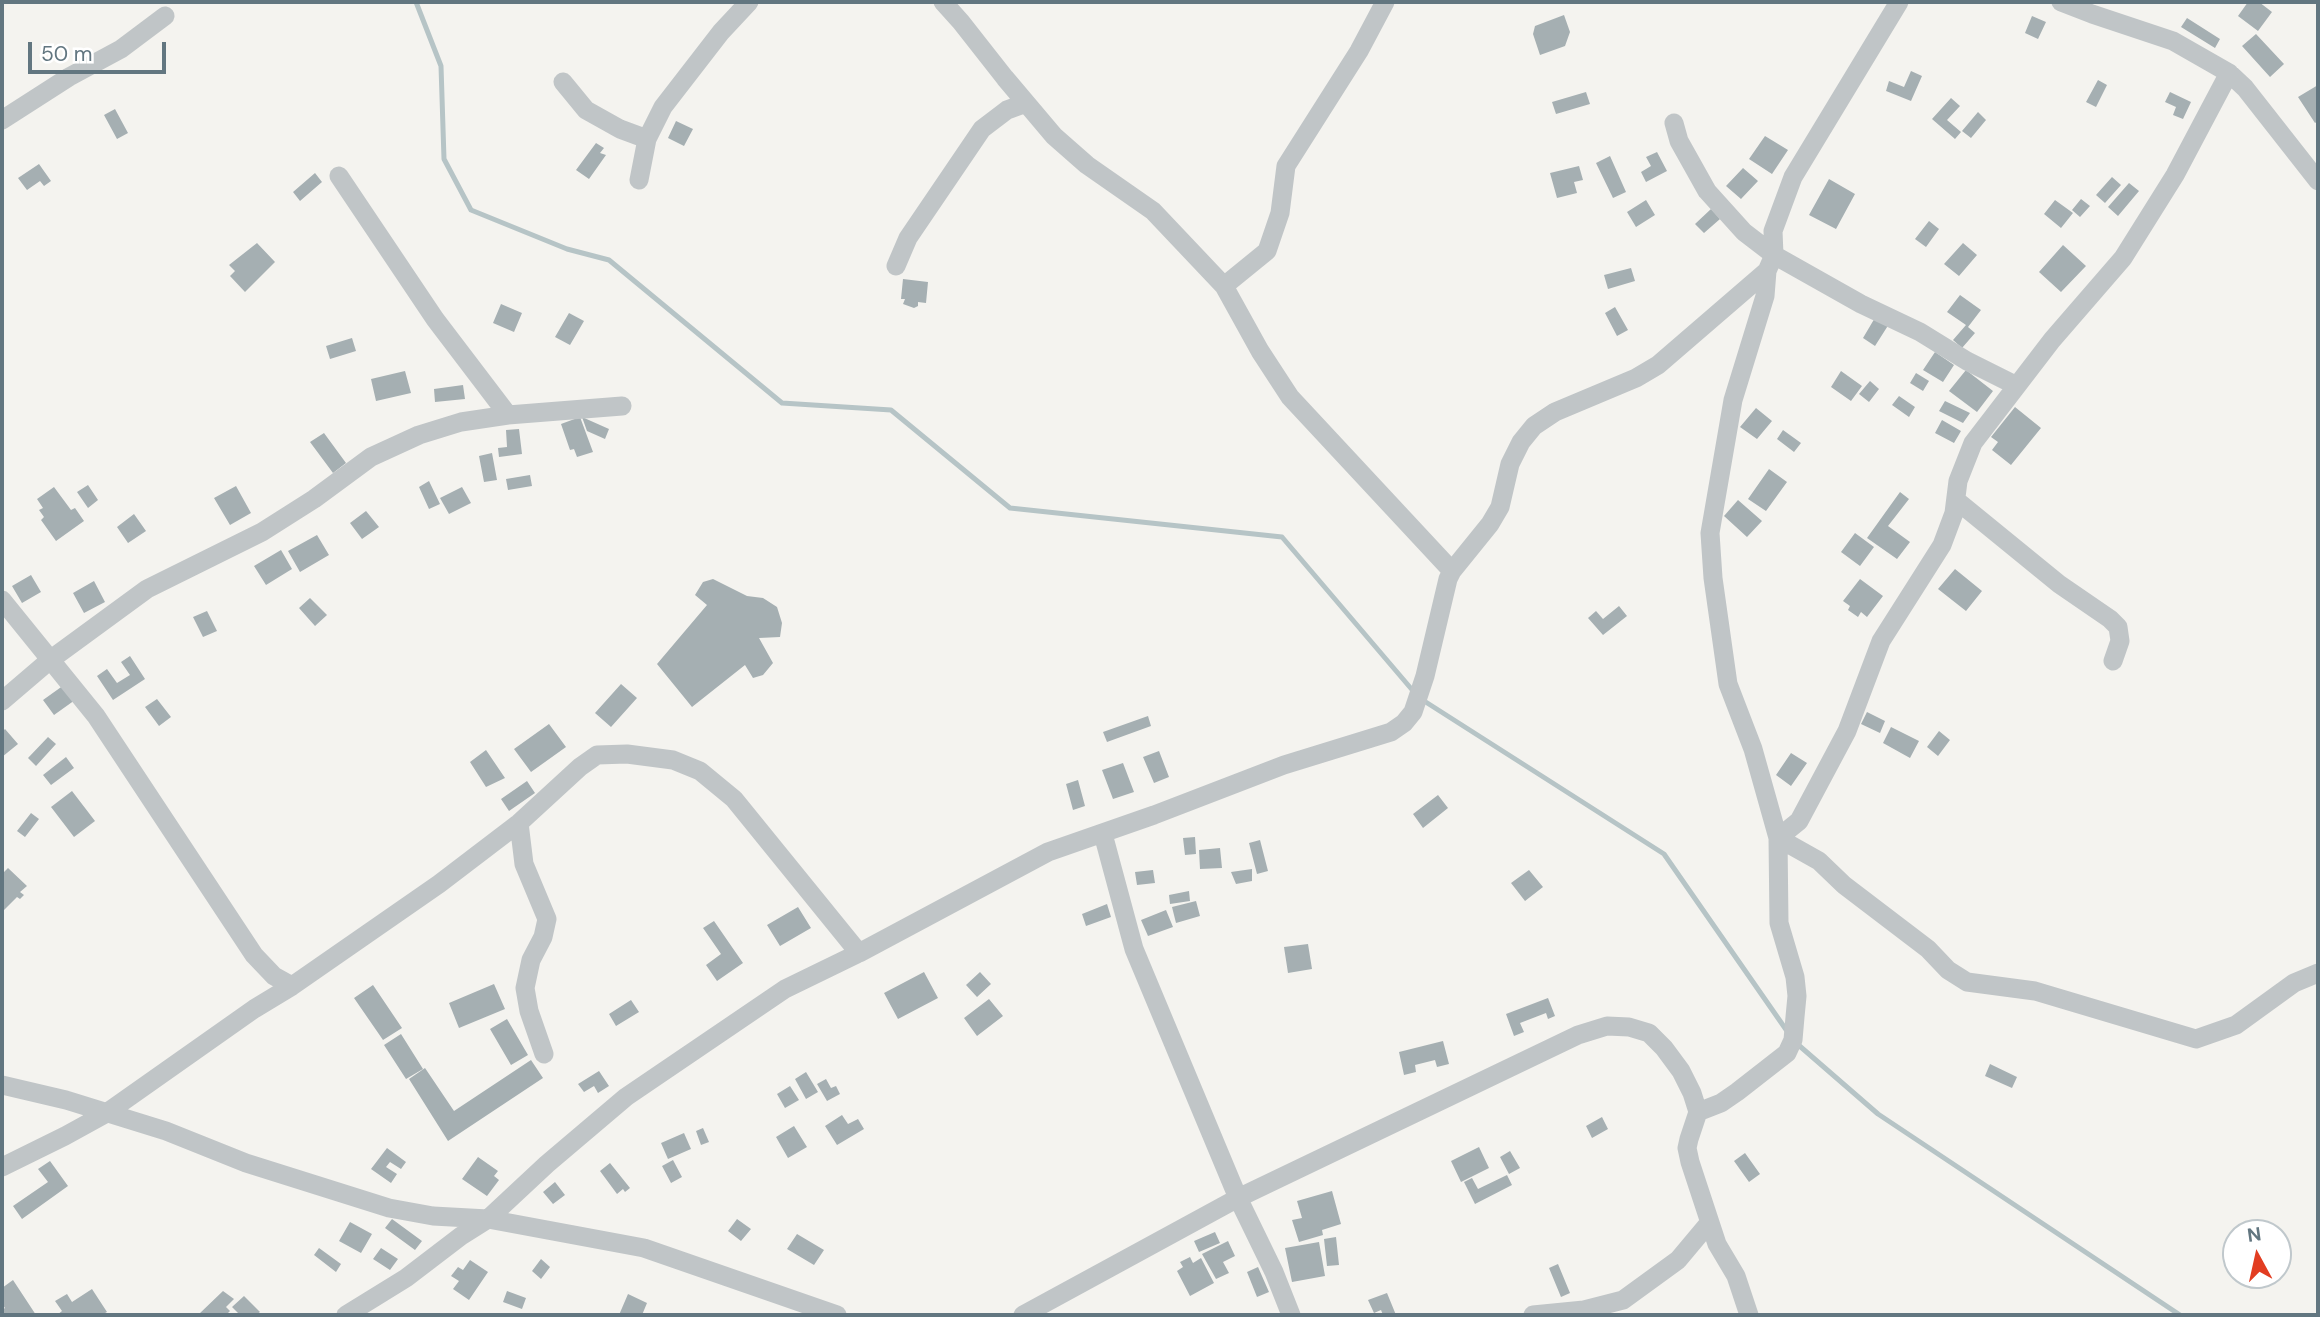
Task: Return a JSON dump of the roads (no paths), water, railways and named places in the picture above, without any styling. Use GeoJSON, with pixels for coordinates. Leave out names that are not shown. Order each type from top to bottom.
{"type":"FeatureCollection","features":[{"type":"Feature","properties":{"kind":"street"},"geometry":{"type":"LineString","coordinates":[[639,180],[647,139],[663,107],[721,32],[748,2]]}},
{"type":"Feature","properties":{"kind":"street"},"geometry":{"type":"LineString","coordinates":[[943,2],[1054,136],[1087,165],[1153,211],[1224,286],[1260,351],[1290,397],[1452,571]]}},
{"type":"Feature","properties":{"kind":"street"},"geometry":{"type":"LineString","coordinates":[[1224,286],[1267,251],[1280,213],[1286,166],[1359,51],[1385,2]]}},
{"type":"Feature","properties":{"kind":"street"},"geometry":{"type":"LineString","coordinates":[[1698,1112],[1737,1093],[1787,1053],[1793,1040],[1797,996],[1795,977],[1779,923],[1778,838],[1753,749],[1728,684],[1713,578],[1710,533],[1733,400],[1765,296],[1773,231],[1793,177],[1899,2]]}},
{"type":"Feature","properties":{"kind":"street"},"geometry":{"type":"LineString","coordinates":[[2061,2],[2173,41],[2229,73],[2245,88],[2318,181]]}},
{"type":"Feature","properties":{"kind":"street"},"geometry":{"type":"LineString","coordinates":[[2,120],[69,77],[121,49],[165,16]]}},
{"type":"Feature","properties":{"kind":"street"},"geometry":{"type":"LineString","coordinates":[[1778,838],[1799,821],[1842,740],[1866,685],[1881,641],[1916,582],[1942,545],[1950,527],[1958,481],[1973,443],[2015,385],[2123,258],[2175,176],[2229,73]]}},
{"type":"Feature","properties":{"kind":"street"},"geometry":{"type":"LineString","coordinates":[[563,82],[586,110],[620,129],[647,139]]}},
{"type":"Feature","properties":{"kind":"street"},"geometry":{"type":"LineString","coordinates":[[896,266],[908,238],[982,129],[1007,110],[1026,103]]}},
{"type":"Feature","properties":{"kind":"street"},"geometry":{"type":"LineString","coordinates":[[1674,124],[1679,141],[1707,191],[1770,263],[1920,332],[1967,361],[2015,385]]}},
{"type":"Feature","properties":{"kind":"street"},"geometry":{"type":"LineString","coordinates":[[339,176],[435,319],[508,415]]}},
{"type":"Feature","properties":{"kind":"street"},"geometry":{"type":"LineString","coordinates":[[346,1315],[406,1278],[488,1219],[589,1127],[647,1082],[785,989],[859,953],[1048,852],[1104,834],[1284,765],[1391,732],[1404,723],[1413,712],[1442,599],[1452,571],[1490,524],[1500,506],[1510,464],[1521,442],[1534,426],[1555,412],[1636,378],[1658,365],[1770,263]]}},
{"type":"Feature","properties":{"kind":"street"},"geometry":{"type":"LineString","coordinates":[[2,701],[50,660],[147,589],[262,531],[314,499],[370,457],[419,435],[461,422],[508,415],[621,406]]}},
{"type":"Feature","properties":{"kind":"street"},"geometry":{"type":"LineString","coordinates":[[1956,500],[2059,584],[2118,627],[2120,641],[2113,662]]}},
{"type":"Feature","properties":{"kind":"street"},"geometry":{"type":"LineString","coordinates":[[2,600],[96,716],[254,955],[274,976],[292,986]]}},
{"type":"Feature","properties":{"kind":"street"},"geometry":{"type":"LineString","coordinates":[[2,1167],[104,1114],[233,1023],[292,986],[439,884],[519,823],[580,767],[597,755],[627,754],[673,760],[700,771],[734,799],[859,953]]}},
{"type":"Feature","properties":{"kind":"street"},"geometry":{"type":"LineString","coordinates":[[519,823],[524,864],[547,919],[543,937],[531,960],[525,988],[529,1011],[544,1054]]}},
{"type":"Feature","properties":{"kind":"street"},"geometry":{"type":"LineString","coordinates":[[1104,834],[1134,950],[1238,1198],[1274,1272],[1291,1315]]}},
{"type":"Feature","properties":{"kind":"street"},"geometry":{"type":"LineString","coordinates":[[1778,838],[1819,861],[1844,885],[1928,950],[1948,970],[1967,982],[2035,991],[2196,1039],[2236,1025],[2294,983],[2318,973]]}},
{"type":"Feature","properties":{"kind":"street"},"geometry":{"type":"LineString","coordinates":[[1023,1315],[1238,1198],[1578,1035],[1607,1026],[1629,1027],[1649,1033],[1681,1071],[1692,1093],[1698,1112],[1687,1148],[1690,1163],[1717,1244],[1736,1276],[1749,1315]]}},
{"type":"Feature","properties":{"kind":"street"},"geometry":{"type":"LineString","coordinates":[[2,1085],[66,1100],[104,1114],[166,1131],[246,1163],[388,1208],[433,1216],[488,1219],[644,1248],[838,1315]]}},
{"type":"Feature","properties":{"kind":"street"},"geometry":{"type":"LineString","coordinates":[[1533,1315],[1584,1310],[1623,1300],[1678,1260],[1709,1223]]}},
{"type":"Feature","properties":{"kind":"waterway"},"geometry":{"type":"LineString","coordinates":[[416,2],[441,66],[444,159],[471,210],[567,249],[609,260],[782,403],[891,410],[1010,508],[1282,537],[1414,692]]}},
{"type":"Feature","properties":{"kind":"waterway"},"geometry":{"type":"LineString","coordinates":[[1421,699],[1664,854],[1787,1031]]}},
{"type":"Feature","properties":{"kind":"waterway"},"geometry":{"type":"LineString","coordinates":[[1795,1042],[1878,1114],[2180,1315]]}}]}
